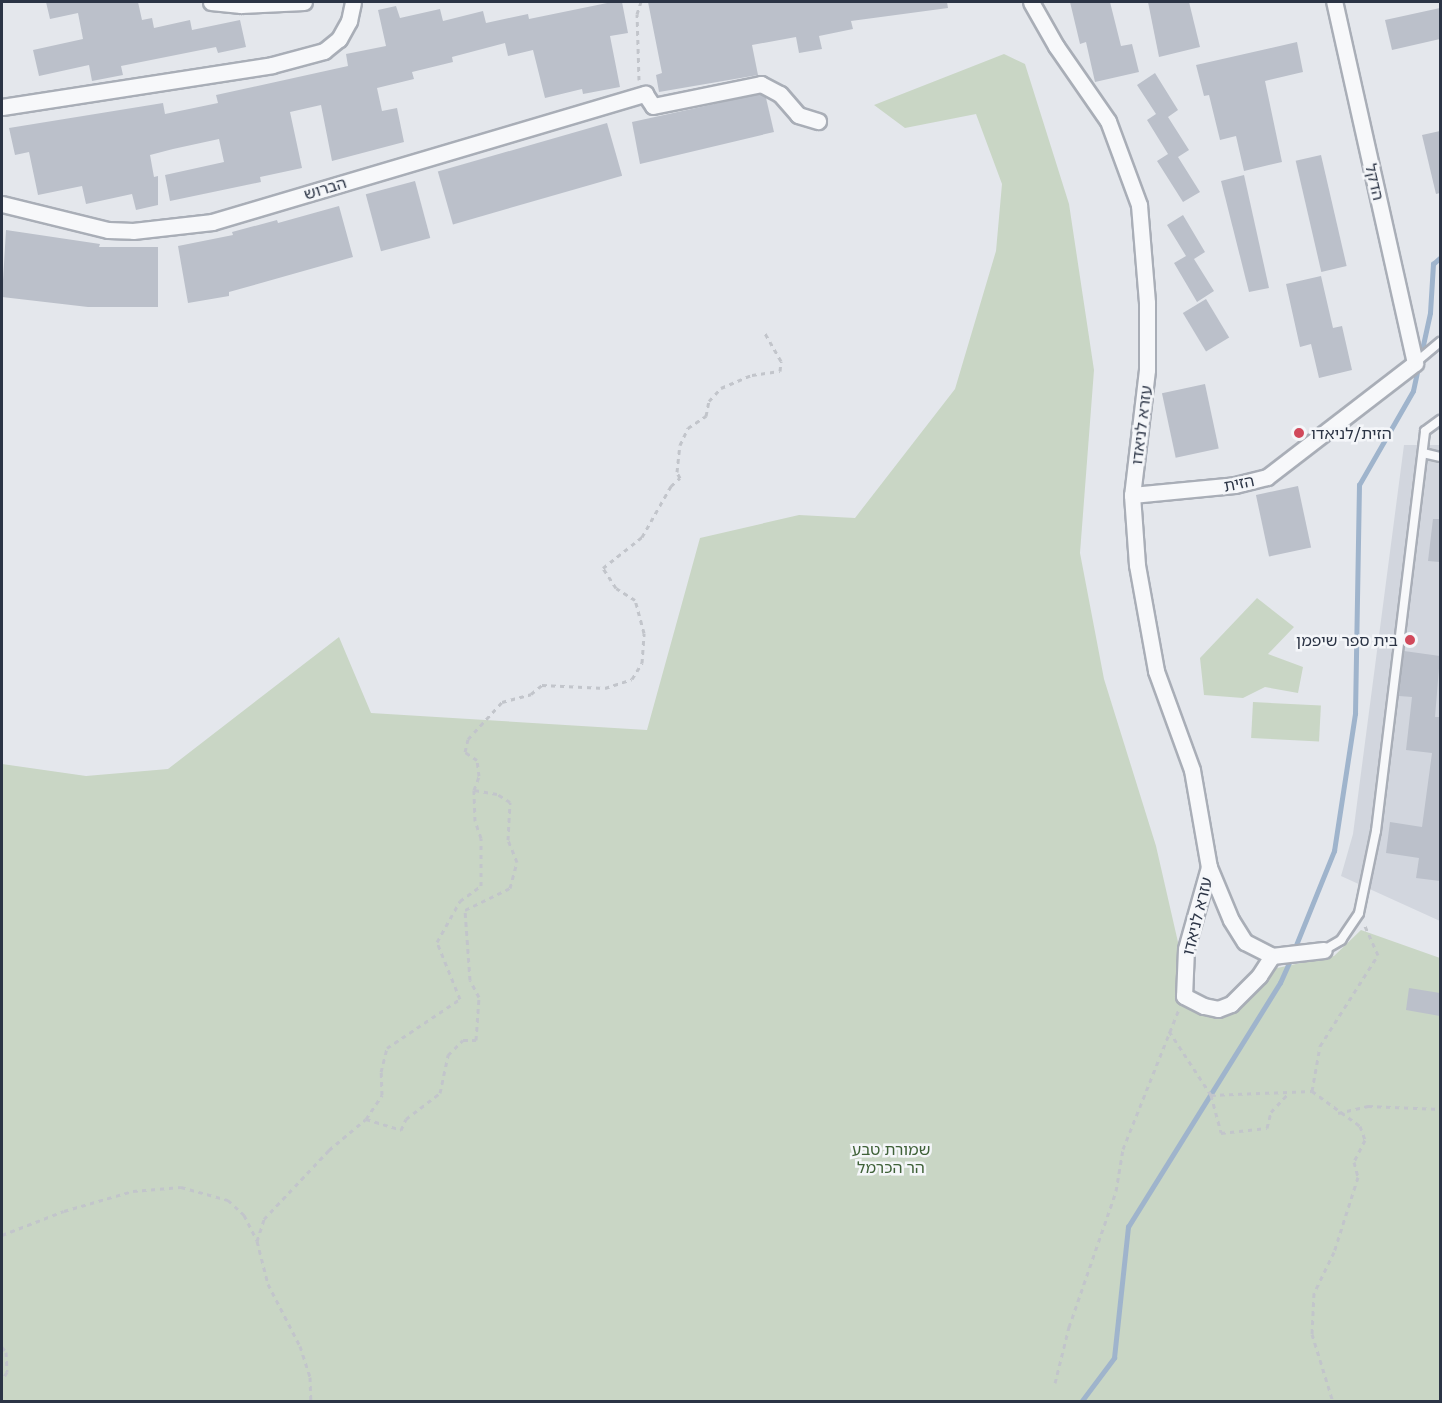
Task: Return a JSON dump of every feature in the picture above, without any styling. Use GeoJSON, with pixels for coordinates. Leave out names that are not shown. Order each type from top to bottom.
{"type":"FeatureCollection","features":[{"type":"Feature","properties":{"kind":"street"},"geometry":{"type":"LineString","coordinates":[[211,2],[241,5],[304,2]]}},
{"type":"Feature","properties":{"kind":"street"},"geometry":{"type":"LineString","coordinates":[[2,107],[272,65],[324,51],[344,30],[353,2]]}},
{"type":"Feature","properties":{"kind":"street","name":"עזרא לניאדו"},"geometry":{"type":"LineString","coordinates":[[1030,2],[1056,46],[1108,121],[1139,205],[1148,303],[1147,370],[1132,495],[1137,565],[1156,671],[1192,770],[1209,867],[1231,920],[1245,942],[1272,956]]}},
{"type":"Feature","properties":{"kind":"street","name":"הדקל"},"geometry":{"type":"LineString","coordinates":[[1334,2],[1415,363]]}},
{"type":"Feature","properties":{"kind":"street"},"geometry":{"type":"LineString","coordinates":[[645,94],[653,106],[761,84],[780,94],[798,115],[818,121]]}},
{"type":"Feature","properties":{"kind":"street","name":"הברוש"},"geometry":{"type":"LineString","coordinates":[[2,204],[108,230],[133,231],[212,222],[645,94]]}},
{"type":"Feature","properties":{"kind":"street","name":"הזית"},"geometry":{"type":"LineString","coordinates":[[1132,495],[1235,485],[1267,477],[1415,363]]}},
{"type":"Feature","properties":{"kind":"street","name":"עזרא לניאדו"},"geometry":{"type":"LineString","coordinates":[[1184,996],[1186,949],[1209,867]]}},
{"type":"Feature","properties":{"kind":"street"},"geometry":{"type":"LineString","coordinates":[[1184,996],[1204,1006],[1218,1009],[1232,1004],[1259,976],[1272,956],[1324,950]]}},
{"type":"Feature","properties":{"kind":"lane"},"geometry":{"type":"LineString","coordinates":[[1415,363],[1440,342]]}},
{"type":"Feature","properties":{"kind":"lane"},"geometry":{"type":"LineString","coordinates":[[1324,950],[1341,940],[1359,913],[1376,831],[1425,431],[1440,420]]}},
{"type":"Feature","properties":{"kind":"lane"},"geometry":{"type":"LineString","coordinates":[[1423,453],[1440,457]]}},
{"type":"Feature","properties":{"kind":"path"},"geometry":{"type":"LineString","coordinates":[[641,2],[637,14],[636,54],[645,94]]}},
{"type":"Feature","properties":{"kind":"path"},"geometry":{"type":"LineString","coordinates":[[257,1241],[264,1219],[277,1209],[285,1193],[366,1119],[382,1095],[381,1072],[387,1048],[460,999],[437,942],[460,901],[481,886],[481,838],[475,821],[474,790],[479,776],[477,760],[465,752],[468,739],[502,702],[531,694],[542,685],[605,688],[632,679],[642,663],[644,633],[635,600],[616,588],[603,568],[642,537],[671,486],[680,478],[676,472],[680,445],[688,428],[706,416],[709,401],[721,388],[752,375],[780,371],[781,361],[765,332]]}},
{"type":"Feature","properties":{"kind":"path"},"geometry":{"type":"LineString","coordinates":[[366,1119],[401,1130],[406,1119],[440,1093],[448,1055],[463,1040],[476,1040],[479,998],[470,980],[465,909],[493,900],[510,888],[517,862],[508,840],[510,802],[497,794],[474,790]]}},
{"type":"Feature","properties":{"kind":"path"},"geometry":{"type":"LineString","coordinates":[[1312,1091],[1320,1046],[1378,955],[1359,913]]}},
{"type":"Feature","properties":{"kind":"path"},"geometry":{"type":"LineString","coordinates":[[1055,1383],[1069,1327],[1116,1191],[1123,1149],[1184,996]]}},
{"type":"Feature","properties":{"kind":"path"},"geometry":{"type":"LineString","coordinates":[[1169,1030],[1211,1095],[1221,1133],[1267,1128],[1271,1112],[1288,1094]]}},
{"type":"Feature","properties":{"kind":"path"},"geometry":{"type":"LineString","coordinates":[[1211,1095],[1288,1094],[1312,1091],[1337,1113],[1360,1126],[1365,1140],[1354,1162],[1358,1177],[1334,1252],[1314,1293],[1312,1334],[1333,1401]]}},
{"type":"Feature","properties":{"kind":"path"},"geometry":{"type":"LineString","coordinates":[[1337,1113],[1368,1106],[1440,1109]]}},
{"type":"Feature","properties":{"kind":"path"},"geometry":{"type":"LineString","coordinates":[[2,1235],[64,1210],[133,1191],[181,1187],[228,1200],[244,1215],[257,1241],[268,1284],[300,1346],[310,1377],[311,1401]]}},
{"type":"Feature","properties":{"kind":"path"},"geometry":{"type":"LineString","coordinates":[[2,1347],[6,1352],[7,1372],[2,1380]]}},
{"type":"Feature","properties":{"kind":"shaded area","name":"בית ספר שיפמן"},"geometry":{"type":"Polygon","coordinates":[[[1404,445],[1440,445],[1440,921],[1341,876],[1353,834],[1404,445]]]}},
{"type":"Feature","properties":{"kind":"green space","name":"שמורת טבע הר הכרמל"},"geometry":{"type":"Polygon","coordinates":[[[1004,54],[1025,64],[1069,204],[1094,370],[1080,553],[1104,679],[1156,846],[1191,999],[1218,1004],[1277,968],[1334,956],[1361,930],[1440,958],[1440,1401],[2,1402],[2,764],[86,776],[168,769],[339,637],[371,713],[647,730],[700,538],[799,515],[855,518],[955,389],[996,251],[1002,184],[976,114],[905,128],[874,105],[1004,54]]]}},
{"type":"Feature","properties":{"kind":"green space"},"geometry":{"type":"Polygon","coordinates":[[[1257,598],[1294,627],[1268,654],[1303,667],[1298,693],[1265,687],[1243,698],[1204,695],[1200,658],[1257,598]]]}},
{"type":"Feature","properties":{"kind":"green space"},"geometry":{"type":"Polygon","coordinates":[[[1253,702],[1321,706],[1319,742],[1251,738],[1253,702]]]}},
{"type":"Feature","properties":{"kind":"building"},"geometry":{"type":"Polygon","coordinates":[[[46,2],[138,2],[142,20],[152,18],[154,28],[190,20],[192,30],[240,20],[246,47],[218,53],[216,47],[121,66],[123,75],[92,81],[89,65],[39,76],[33,50],[83,39],[78,13],[50,19],[46,2]]]}},
{"type":"Feature","properties":{"kind":"building"},"geometry":{"type":"Polygon","coordinates":[[[622,2],[628,33],[610,36],[620,87],[583,94],[582,89],[545,98],[533,50],[508,56],[505,43],[452,57],[453,62],[412,72],[414,79],[377,88],[382,111],[397,108],[404,142],[332,161],[321,105],[290,112],[302,168],[260,177],[261,182],[170,201],[165,175],[224,162],[219,139],[173,149],[150,155],[154,177],[158,176],[158,205],[136,210],[132,194],[86,204],[82,186],[38,195],[29,152],[15,155],[9,128],[163,103],[165,114],[218,103],[216,95],[348,66],[346,54],[386,46],[378,10],[396,6],[400,18],[440,9],[443,21],[483,11],[486,23],[528,14],[529,19],[622,2]]]}},
{"type":"Feature","properties":{"kind":"building"},"geometry":{"type":"Polygon","coordinates":[[[648,2],[947,2],[948,8],[851,21],[853,29],[819,36],[822,49],[799,53],[796,37],[752,45],[758,75],[659,92],[656,75],[662,73],[648,2]]]}},
{"type":"Feature","properties":{"kind":"building"},"geometry":{"type":"Polygon","coordinates":[[[1070,2],[1110,2],[1121,46],[1132,44],[1139,72],[1095,82],[1086,42],[1080,44],[1070,2]]]}},
{"type":"Feature","properties":{"kind":"building"},"geometry":{"type":"Polygon","coordinates":[[[1148,2],[1189,2],[1200,47],[1159,57],[1148,2]]]}},
{"type":"Feature","properties":{"kind":"building"},"geometry":{"type":"Polygon","coordinates":[[[1440,8],[1440,39],[1392,50],[1385,20],[1440,8]]]}},
{"type":"Feature","properties":{"kind":"building"},"geometry":{"type":"Polygon","coordinates":[[[1297,42],[1303,72],[1265,81],[1282,162],[1244,171],[1236,136],[1220,140],[1209,95],[1204,96],[1196,65],[1297,42]]]}},
{"type":"Feature","properties":{"kind":"building"},"geometry":{"type":"Polygon","coordinates":[[[1155,73],[1178,110],[1168,117],[1189,150],[1178,157],[1200,192],[1183,202],[1157,161],[1168,154],[1147,120],[1156,114],[1137,85],[1155,73]]]}},
{"type":"Feature","properties":{"kind":"building"},"geometry":{"type":"Polygon","coordinates":[[[760,94],[766,98],[774,132],[640,164],[632,122],[760,94]]]}},
{"type":"Feature","properties":{"kind":"building"},"geometry":{"type":"Polygon","coordinates":[[[607,123],[622,176],[453,224],[438,172],[607,123]]]}},
{"type":"Feature","properties":{"kind":"building"},"geometry":{"type":"Polygon","coordinates":[[[1440,131],[1440,193],[1436,194],[1422,135],[1440,131]]]}},
{"type":"Feature","properties":{"kind":"building"},"geometry":{"type":"Polygon","coordinates":[[[1321,155],[1347,266],[1321,272],[1296,161],[1321,155]]]}},
{"type":"Feature","properties":{"kind":"building"},"geometry":{"type":"Polygon","coordinates":[[[1244,175],[1269,288],[1249,292],[1221,181],[1244,175]]]}},
{"type":"Feature","properties":{"kind":"building"},"geometry":{"type":"Polygon","coordinates":[[[415,181],[430,238],[381,251],[366,194],[415,181]]]}},
{"type":"Feature","properties":{"kind":"building"},"geometry":{"type":"Polygon","coordinates":[[[339,206],[353,257],[229,292],[229,296],[188,303],[178,246],[233,235],[232,232],[277,220],[278,223],[339,206]]]}},
{"type":"Feature","properties":{"kind":"building"},"geometry":{"type":"Polygon","coordinates":[[[1183,215],[1205,252],[1194,259],[1214,291],[1197,302],[1174,263],[1186,256],[1167,225],[1183,215]]]}},
{"type":"Feature","properties":{"kind":"building"},"geometry":{"type":"Polygon","coordinates":[[[6,230],[100,244],[99,247],[158,247],[158,307],[88,307],[2,297],[6,230]]]}},
{"type":"Feature","properties":{"kind":"building"},"geometry":{"type":"Polygon","coordinates":[[[1321,276],[1333,328],[1342,326],[1352,370],[1319,378],[1311,344],[1300,347],[1286,284],[1321,276]]]}},
{"type":"Feature","properties":{"kind":"building"},"geometry":{"type":"Polygon","coordinates":[[[1206,299],[1229,338],[1206,351],[1183,313],[1206,299]]]}},
{"type":"Feature","properties":{"kind":"building"},"geometry":{"type":"Polygon","coordinates":[[[1205,384],[1219,449],[1176,458],[1162,393],[1205,384]]]}},
{"type":"Feature","properties":{"kind":"building"},"geometry":{"type":"Polygon","coordinates":[[[1298,486],[1311,548],[1269,557],[1256,495],[1298,486]]]}},
{"type":"Feature","properties":{"kind":"building"},"geometry":{"type":"Polygon","coordinates":[[[1433,519],[1440,519],[1440,562],[1428,561],[1433,519]]]}},
{"type":"Feature","properties":{"kind":"building"},"geometry":{"type":"Polygon","coordinates":[[[1404,651],[1440,656],[1435,717],[1440,717],[1440,881],[1416,878],[1419,858],[1386,853],[1390,822],[1422,827],[1432,753],[1406,750],[1412,697],[1399,696],[1404,651]]]}},
{"type":"Feature","properties":{"kind":"building"},"geometry":{"type":"Polygon","coordinates":[[[1409,988],[1440,993],[1440,1016],[1406,1010],[1409,988]]]}},
{"type":"Feature","properties":{"kind":"waterway"},"geometry":{"type":"LineString","coordinates":[[1420,359],[1430,313],[1433,264],[1440,258]]}},
{"type":"Feature","properties":{"kind":"waterway"},"geometry":{"type":"LineString","coordinates":[[1294,950],[1334,851],[1355,714],[1359,485],[1413,391],[1418,367]]}},
{"type":"Feature","properties":{"kind":"waterway"},"geometry":{"type":"LineString","coordinates":[[1081,1402],[1114,1358],[1128,1227],[1280,983],[1291,958]]}},
{"type":"Feature","properties":{"kind":"place","name":"הזית/לניאדו"},"geometry":{"type":"Point","coordinates":[1299,433]}},
{"type":"Feature","properties":{"kind":"place","name":"בית ספר שיפמן"},"geometry":{"type":"Point","coordinates":[1410,640]}}]}
